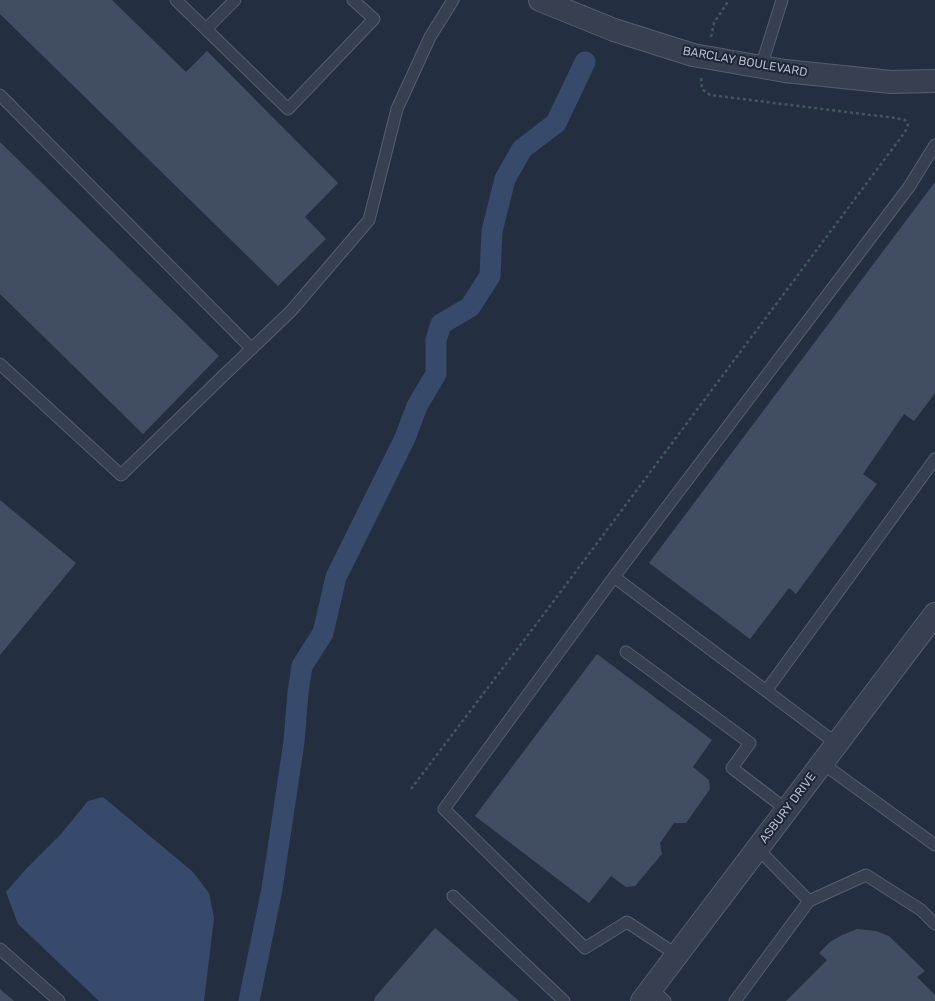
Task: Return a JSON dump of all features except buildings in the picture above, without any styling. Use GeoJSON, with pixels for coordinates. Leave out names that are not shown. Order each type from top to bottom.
{"type":"FeatureCollection","features":[{"type":"Feature","properties":{"kind":"street","name":"BARCLAY BOULEVARD"},"geometry":{"type":"LineString","coordinates":[[540,0],[614,30],[693,56],[785,71],[891,82],[935,81]]}},
{"type":"Feature","properties":{"kind":"street","name":"ASBURY DRIVE"},"geometry":{"type":"LineString","coordinates":[[653,997],[677,955],[935,614]]}},
{"type":"Feature","properties":{"kind":"lane"},"geometry":{"type":"LineString","coordinates":[[176,0],[288,109],[374,19],[353,0]]}},
{"type":"Feature","properties":{"kind":"lane"},"geometry":{"type":"LineString","coordinates":[[206,29],[235,0]]}},
{"type":"Feature","properties":{"kind":"lane"},"geometry":{"type":"LineString","coordinates":[[0,364],[121,475],[291,311],[369,220],[397,109],[430,37],[453,0]]}},
{"type":"Feature","properties":{"kind":"lane"},"geometry":{"type":"LineString","coordinates":[[761,67],[782,0]]}},
{"type":"Feature","properties":{"kind":"lane"},"geometry":{"type":"LineString","coordinates":[[0,95],[252,349]]}},
{"type":"Feature","properties":{"kind":"lane"},"geometry":{"type":"LineString","coordinates":[[677,955],[627,922],[585,948],[444,809],[614,577],[909,187],[935,145]]}},
{"type":"Feature","properties":{"kind":"lane"},"geometry":{"type":"LineString","coordinates":[[766,691],[935,459]]}},
{"type":"Feature","properties":{"kind":"lane"},"geometry":{"type":"LineString","coordinates":[[614,577],[837,744]]}},
{"type":"Feature","properties":{"kind":"lane"},"geometry":{"type":"LineString","coordinates":[[626,652],[750,743],[732,768],[787,810]]}},
{"type":"Feature","properties":{"kind":"lane"},"geometry":{"type":"LineString","coordinates":[[822,763],[935,845]]}},
{"type":"Feature","properties":{"kind":"lane"},"geometry":{"type":"LineString","coordinates":[[758,849],[809,902]]}},
{"type":"Feature","properties":{"kind":"lane"},"geometry":{"type":"LineString","coordinates":[[735,1001],[809,902],[866,875],[921,910],[935,924]]}},
{"type":"Feature","properties":{"kind":"lane"},"geometry":{"type":"LineString","coordinates":[[453,896],[564,1001]]}},
{"type":"Feature","properties":{"kind":"lane"},"geometry":{"type":"LineString","coordinates":[[0,949],[59,1001]]}},
{"type":"Feature","properties":{"kind":"path"},"geometry":{"type":"LineString","coordinates":[[710,41],[714,23],[729,0]]}},
{"type":"Feature","properties":{"kind":"path"},"geometry":{"type":"LineString","coordinates":[[411,789],[896,145],[908,125],[905,120],[895,118],[710,95],[702,89],[700,78]]}},
{"type":"Feature","properties":{"kind":"water"},"geometry":{"type":"Polygon","coordinates":[[[103,797],[193,872],[209,893],[214,918],[204,1001],[99,1001],[18,924],[6,892],[26,869],[61,834],[88,801],[103,797]]]}},
{"type":"Feature","properties":{"kind":"waterway"},"geometry":{"type":"LineString","coordinates":[[249,1001],[272,889],[294,742],[298,692],[302,666],[323,633],[336,577],[405,438],[417,406],[436,374],[436,340],[441,324],[470,307],[490,276],[492,231],[505,179],[522,149],[556,123],[585,62]]}}]}
